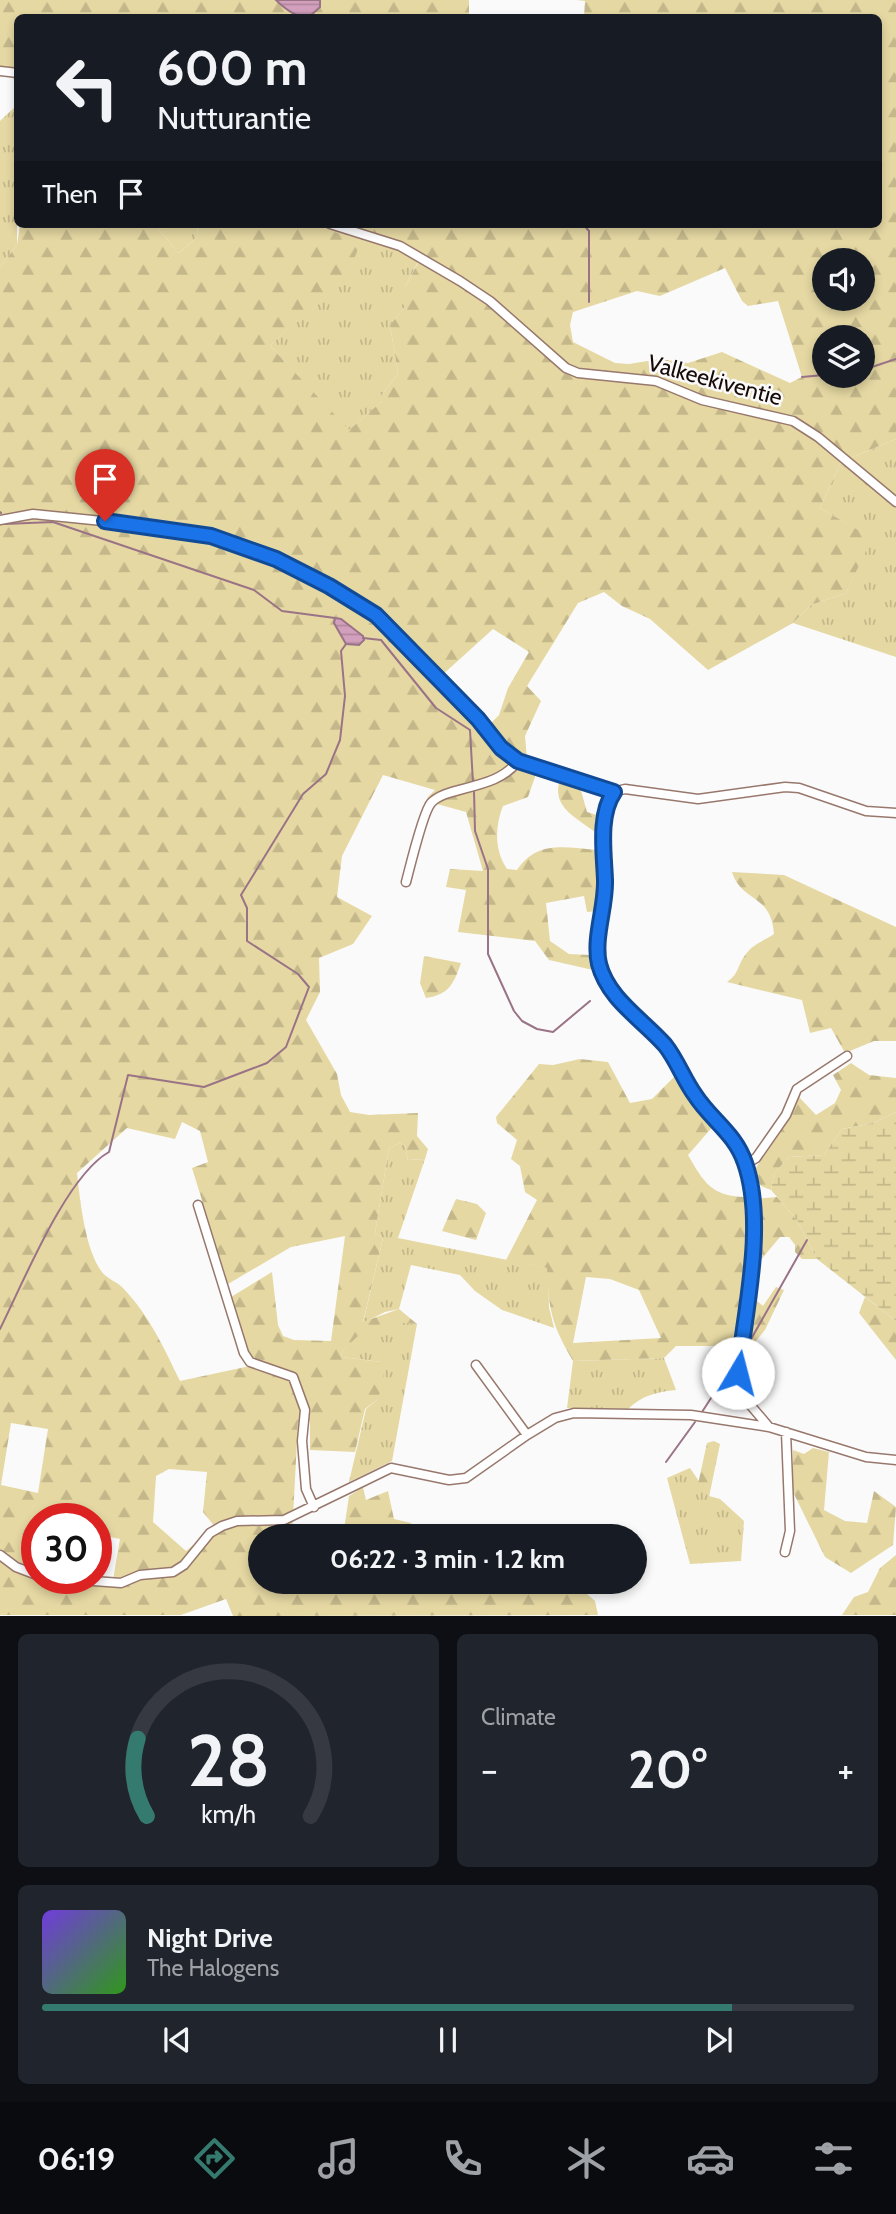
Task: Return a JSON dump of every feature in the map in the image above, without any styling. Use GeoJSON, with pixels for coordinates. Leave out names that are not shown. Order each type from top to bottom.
{"type":"FeatureCollection","features":[{"type":"Feature","properties":{"kind":"street","name":"Valkeekiventie"},"geometry":{"type":"LineString","coordinates":[[343,228],[400,246],[460,281],[490,301],[566,368],[578,373],[656,381],[702,400],[793,421],[805,427],[896,502]]}},
{"type":"Feature","properties":{"kind":"street"},"geometry":{"type":"LineString","coordinates":[[0,520],[33,514],[152,526],[211,536],[276,559],[376,615],[478,719],[501,748],[518,761],[614,792],[637,790],[698,799],[785,787],[813,792],[866,811],[896,813]]}},
{"type":"Feature","properties":{"kind":"street"},"geometry":{"type":"LineString","coordinates":[[406,882],[429,805],[440,796],[474,788],[512,770],[518,761]]}},
{"type":"Feature","properties":{"kind":"street"},"geometry":{"type":"LineString","coordinates":[[614,792],[605,818],[605,892],[598,961],[610,992],[667,1047],[696,1097],[734,1138],[746,1164],[752,1223],[751,1286],[738,1373],[746,1400],[769,1427]]}},
{"type":"Feature","properties":{"kind":"street"},"geometry":{"type":"LineString","coordinates":[[746,1164],[756,1158],[786,1115],[797,1089],[847,1056]]}},
{"type":"Feature","properties":{"kind":"street"},"geometry":{"type":"LineString","coordinates":[[198,1205],[244,1353],[250,1362],[293,1377],[305,1410],[302,1441],[306,1489],[314,1507]]}},
{"type":"Feature","properties":{"kind":"street"},"geometry":{"type":"LineString","coordinates":[[476,1365],[527,1435]]}},
{"type":"Feature","properties":{"kind":"street"},"geometry":{"type":"LineString","coordinates":[[112,1582],[121,1583],[139,1575],[173,1572],[184,1565],[209,1533],[222,1526],[237,1521],[284,1520],[391,1468],[449,1480],[466,1478],[555,1418],[574,1413],[691,1415],[769,1427],[866,1457],[896,1460]]}},
{"type":"Feature","properties":{"kind":"street"},"geometry":{"type":"LineString","coordinates":[[785,1552],[790,1531],[786,1432]]}},
{"type":"Feature","properties":{"kind":"street"},"geometry":{"type":"LineString","coordinates":[[0,1555],[21,1569]]}},
{"type":"Feature","properties":{"kind":"green space"},"geometry":{"type":"Polygon","coordinates":[[[0,0],[276,0],[286,10],[296,14],[14,14],[14,80],[11,76],[0,75],[0,0]]]}},
{"type":"Feature","properties":{"kind":"green space"},"geometry":{"type":"Polygon","coordinates":[[[320,0],[469,0],[469,14],[311,14],[320,7],[320,0]]]}},
{"type":"Feature","properties":{"kind":"green space"},"geometry":{"type":"Polygon","coordinates":[[[577,0],[896,0],[896,439],[841,462],[820,508],[872,538],[846,593],[811,605],[793,623],[708,670],[650,619],[622,606],[604,592],[578,603],[527,686],[541,701],[525,736],[528,770],[536,774],[528,797],[503,806],[497,830],[500,854],[507,869],[517,870],[525,860],[543,850],[564,847],[599,850],[596,911],[587,912],[584,896],[546,903],[550,941],[569,954],[590,955],[593,970],[549,960],[535,941],[458,932],[466,890],[446,887],[450,869],[483,871],[466,812],[437,804],[427,798],[435,790],[383,775],[342,856],[337,897],[372,916],[353,944],[319,958],[320,992],[306,1020],[337,1074],[341,1095],[350,1112],[369,1115],[418,1113],[417,1136],[428,1149],[425,1159],[408,1160],[405,1146],[400,1143],[389,1148],[375,1233],[383,1238],[363,1322],[399,1309],[417,1324],[392,1323],[374,1326],[341,1353],[342,1357],[381,1362],[384,1379],[378,1399],[365,1409],[355,1452],[310,1450],[310,1421],[298,1422],[293,1524],[248,1524],[248,1594],[587,1594],[595,1601],[598,1615],[233,1616],[226,1599],[181,1615],[0,1615],[0,267],[17,245],[19,228],[157,228],[179,253],[197,237],[198,228],[323,228],[360,241],[346,274],[335,287],[270,346],[349,430],[382,401],[382,395],[398,373],[390,325],[405,307],[405,287],[421,257],[363,234],[365,228],[882,228],[882,14],[584,14],[585,1],[577,0]],[[725,268],[660,296],[637,291],[573,312],[570,325],[573,342],[615,363],[629,364],[660,359],[688,363],[722,352],[790,383],[802,377],[778,301],[748,306],[742,301],[725,268]],[[493,629],[440,677],[488,726],[499,715],[508,688],[529,652],[493,629]],[[182,1122],[175,1139],[127,1128],[77,1173],[84,1224],[96,1263],[141,1309],[180,1381],[250,1366],[231,1297],[272,1272],[278,1325],[283,1336],[294,1340],[331,1341],[345,1236],[291,1247],[228,1284],[192,1168],[208,1162],[200,1131],[182,1122]],[[11,1423],[1,1485],[38,1493],[48,1429],[11,1423]],[[169,1469],[156,1476],[153,1522],[186,1551],[215,1527],[203,1512],[207,1472],[169,1469]]]}},
{"type":"Feature","properties":{"kind":"green space"},"geometry":{"type":"Polygon","coordinates":[[[14,108],[14,228],[17,228],[17,245],[0,267],[0,121],[14,108]]]}},
{"type":"Feature","properties":{"kind":"green space"},"geometry":{"type":"Polygon","coordinates":[[[157,228],[198,228],[197,237],[179,253],[157,228]]]}},
{"type":"Feature","properties":{"kind":"green space"},"geometry":{"type":"Polygon","coordinates":[[[323,228],[365,228],[363,233],[421,256],[405,287],[405,307],[390,325],[398,373],[382,395],[382,401],[348,431],[270,346],[335,287],[354,258],[359,241],[323,228]]]}},
{"type":"Feature","properties":{"kind":"green space"},"geometry":{"type":"Polygon","coordinates":[[[896,439],[896,657],[793,623],[811,605],[846,593],[871,538],[820,508],[841,462],[896,439]]]}},
{"type":"Feature","properties":{"kind":"green space"},"geometry":{"type":"Polygon","coordinates":[[[565,780],[580,787],[587,812],[600,816],[599,832],[581,822],[563,806],[558,792],[559,783],[565,780]]]}},
{"type":"Feature","properties":{"kind":"green space"},"geometry":{"type":"Polygon","coordinates":[[[732,872],[784,875],[896,927],[896,1041],[874,1041],[845,1053],[831,1028],[810,1033],[802,1000],[727,982],[749,951],[774,934],[768,911],[742,889],[732,872]]]}},
{"type":"Feature","properties":{"kind":"green space"},"geometry":{"type":"Polygon","coordinates":[[[424,956],[461,963],[450,987],[440,994],[426,998],[420,983],[424,956]]]}},
{"type":"Feature","properties":{"kind":"green space"},"geometry":{"type":"Polygon","coordinates":[[[580,1059],[608,1062],[630,1103],[652,1099],[677,1074],[691,1099],[715,1124],[688,1155],[710,1186],[724,1194],[745,1197],[748,1228],[736,1338],[716,1346],[676,1346],[664,1358],[573,1361],[552,1316],[547,1268],[506,1260],[537,1200],[525,1192],[520,1166],[511,1159],[517,1140],[497,1123],[496,1117],[539,1064],[553,1065],[580,1059]],[[586,1277],[573,1343],[661,1338],[639,1290],[610,1279],[586,1277]]]}},
{"type":"Feature","properties":{"kind":"green space"},"geometry":{"type":"Polygon","coordinates":[[[851,1063],[869,1075],[896,1078],[896,1112],[873,1123],[842,1129],[824,1155],[789,1157],[774,1174],[771,1190],[761,1186],[753,1173],[799,1097],[816,1115],[835,1103],[841,1090],[833,1075],[851,1063]]]}},
{"type":"Feature","properties":{"kind":"green space"},"geometry":{"type":"Polygon","coordinates":[[[896,1112],[896,1321],[817,1259],[797,1220],[771,1190],[774,1174],[789,1157],[824,1155],[842,1129],[873,1123],[896,1112]]]}},
{"type":"Feature","properties":{"kind":"green space"},"geometry":{"type":"Polygon","coordinates":[[[400,1143],[405,1146],[408,1160],[425,1159],[398,1238],[548,1268],[549,1307],[554,1328],[502,1310],[475,1291],[460,1275],[411,1265],[399,1309],[385,1312],[363,1323],[383,1238],[375,1233],[389,1148],[400,1143]]]}},
{"type":"Feature","properties":{"kind":"green space"},"geometry":{"type":"Polygon","coordinates":[[[777,1197],[797,1220],[817,1259],[802,1259],[795,1252],[795,1245],[789,1237],[780,1237],[760,1261],[754,1199],[777,1197]]]}},
{"type":"Feature","properties":{"kind":"green space"},"geometry":{"type":"Polygon","coordinates":[[[456,1199],[477,1204],[486,1213],[476,1240],[442,1231],[456,1199]]]}},
{"type":"Feature","properties":{"kind":"green space"},"geometry":{"type":"Polygon","coordinates":[[[776,1287],[784,1290],[765,1330],[745,1354],[753,1308],[757,1301],[763,1306],[776,1287]]]}},
{"type":"Feature","properties":{"kind":"green space"},"geometry":{"type":"Polygon","coordinates":[[[865,1297],[896,1321],[896,1360],[859,1313],[865,1297]]]}},
{"type":"Feature","properties":{"kind":"green space"},"geometry":{"type":"Polygon","coordinates":[[[385,1320],[417,1324],[392,1461],[349,1482],[366,1409],[378,1399],[381,1362],[342,1357],[341,1353],[361,1331],[385,1320]]]}},
{"type":"Feature","properties":{"kind":"green space"},"geometry":{"type":"Polygon","coordinates":[[[664,1358],[676,1390],[650,1395],[628,1409],[567,1408],[573,1361],[664,1358]]]}},
{"type":"Feature","properties":{"kind":"green space"},"geometry":{"type":"Polygon","coordinates":[[[714,1441],[720,1444],[709,1497],[698,1484],[707,1443],[714,1441]]]}},
{"type":"Feature","properties":{"kind":"green space"},"geometry":{"type":"Polygon","coordinates":[[[813,1448],[829,1452],[824,1510],[845,1521],[867,1523],[874,1491],[896,1507],[893,1545],[851,1573],[825,1557],[793,1492],[793,1450],[804,1454],[813,1448]]]}},
{"type":"Feature","properties":{"kind":"green space"},"geometry":{"type":"Polygon","coordinates":[[[690,1468],[709,1496],[720,1499],[744,1521],[741,1561],[690,1564],[667,1478],[690,1468]]]}},
{"type":"Feature","properties":{"kind":"green space"},"geometry":{"type":"Polygon","coordinates":[[[363,1487],[366,1500],[388,1491],[394,1519],[412,1524],[345,1524],[349,1496],[363,1487]]]}},
{"type":"Feature","properties":{"kind":"green space"},"geometry":{"type":"Polygon","coordinates":[[[896,1555],[896,1615],[842,1615],[854,1597],[868,1592],[880,1568],[896,1555]]]}},
{"type":"Feature","properties":{"kind":"shaded area"},"geometry":{"type":"Polygon","coordinates":[[[276,0],[320,0],[320,7],[312,14],[296,14],[276,0]]]}},
{"type":"Feature","properties":{"kind":"shaded area"},"geometry":{"type":"Polygon","coordinates":[[[335,618],[341,619],[363,636],[364,640],[359,645],[346,644],[334,623],[335,618]]]}},
{"type":"Feature","properties":{"kind":"waterway"},"geometry":{"type":"LineString","coordinates":[[586,228],[589,231],[589,302]]}},
{"type":"Feature","properties":{"kind":"waterway"},"geometry":{"type":"LineString","coordinates":[[875,366],[896,359]]}},
{"type":"Feature","properties":{"kind":"waterway"},"geometry":{"type":"LineString","coordinates":[[802,377],[812,376]]}},
{"type":"Feature","properties":{"kind":"waterway"},"geometry":{"type":"LineString","coordinates":[[4,524],[53,522],[254,590],[282,611],[335,618]]}},
{"type":"Feature","properties":{"kind":"waterway"},"geometry":{"type":"LineString","coordinates":[[363,638],[381,640],[436,708],[470,730],[473,783]]}},
{"type":"Feature","properties":{"kind":"waterway"},"geometry":{"type":"LineString","coordinates":[[0,1329],[62,1206],[77,1183],[109,1152],[128,1075],[204,1087],[267,1063],[286,1047],[309,987],[298,974],[247,941],[247,908],[241,895],[303,794],[326,774],[340,740],[345,696],[341,651],[346,644]]}},
{"type":"Feature","properties":{"kind":"waterway"},"geometry":{"type":"LineString","coordinates":[[474,791],[475,831],[488,869],[488,954],[514,1011],[522,1021],[537,1029],[553,1032],[590,1001]]}},
{"type":"Feature","properties":{"kind":"waterway"},"geometry":{"type":"LineString","coordinates":[[746,1348],[807,1240]]}},
{"type":"Feature","properties":{"kind":"waterway"},"geometry":{"type":"LineString","coordinates":[[702,1412],[735,1361]]}},
{"type":"Feature","properties":{"kind":"waterway"},"geometry":{"type":"LineString","coordinates":[[666,1462],[695,1422]]}},
{"type":"Feature","properties":{"kind":"route"},"geometry":{"type":"LineString","coordinates":[[105,521],[211,536],[276,559],[329,586],[376,615],[478,719],[501,748],[518,761],[614,792],[609,798],[605,818],[604,913],[598,961],[603,976],[610,992],[667,1047],[696,1097],[734,1138],[746,1164],[751,1196],[751,1286],[738,1373]]}}]}
